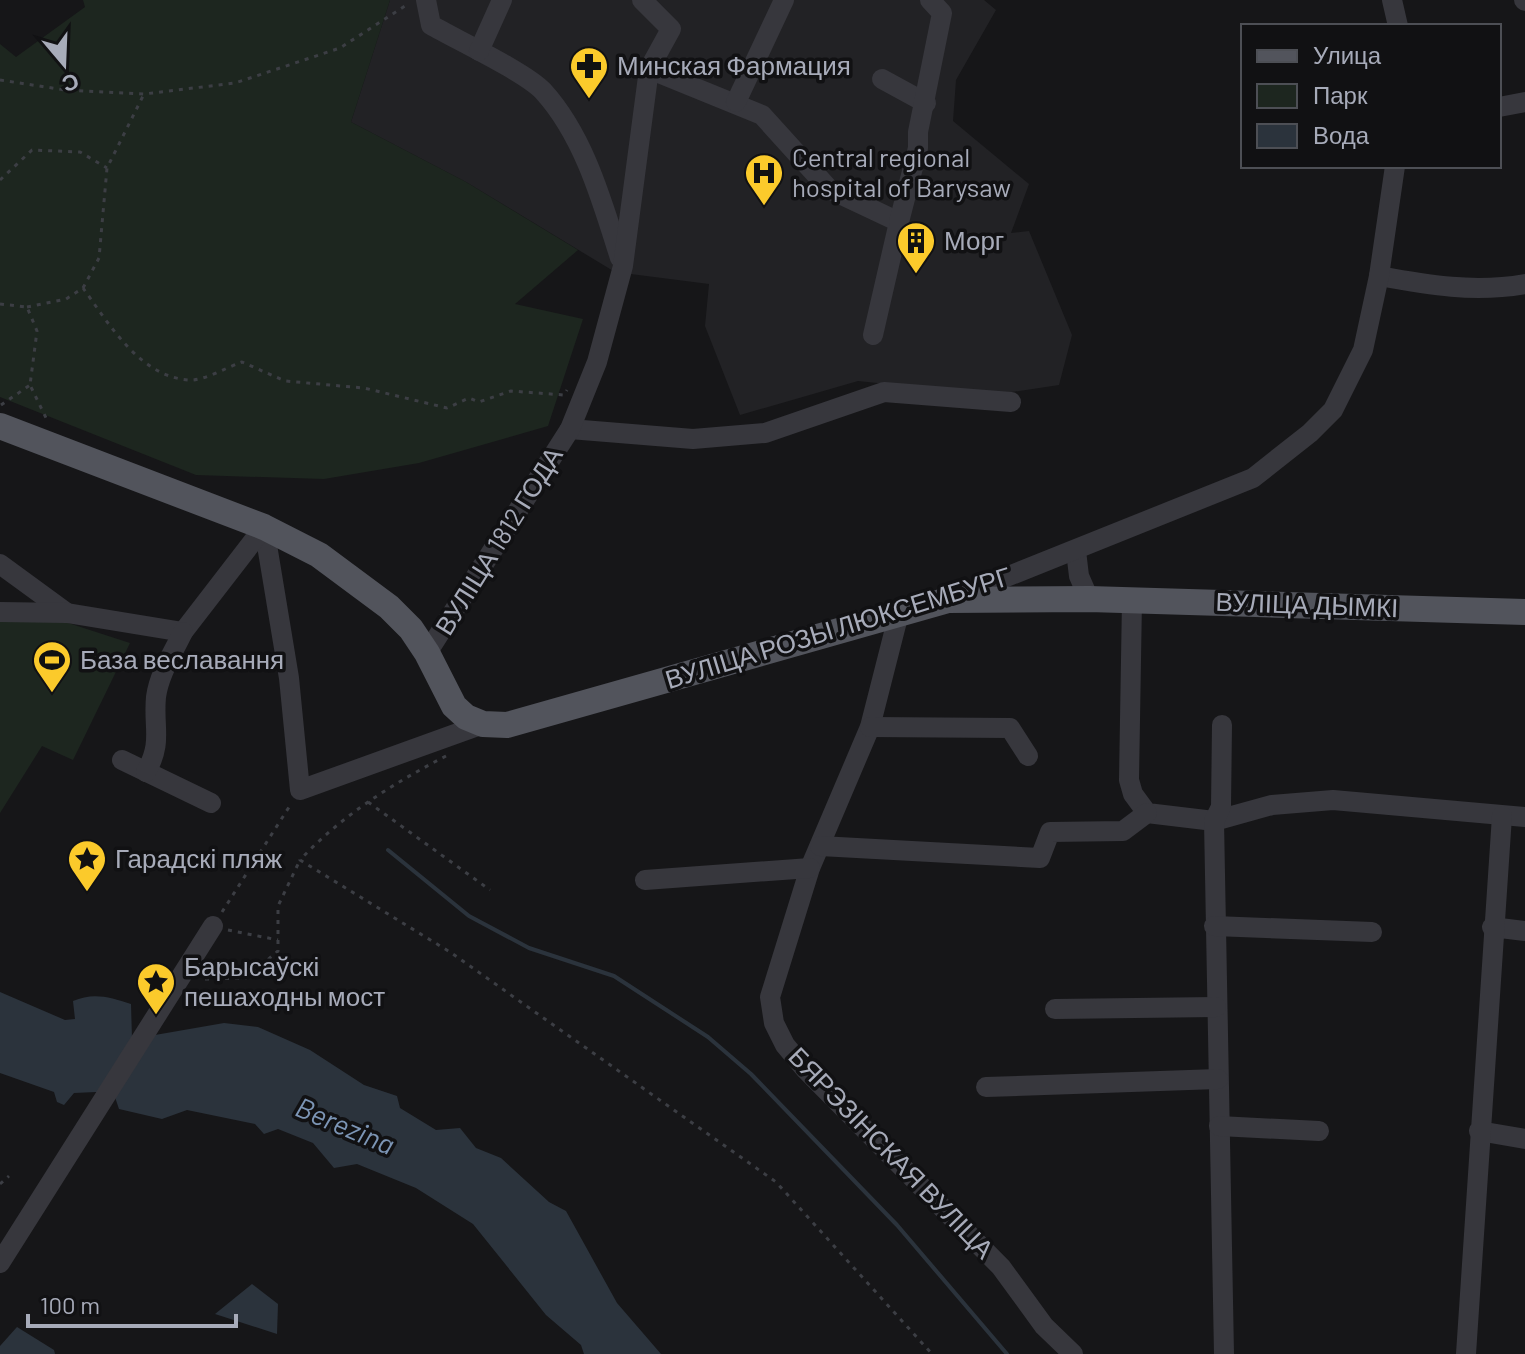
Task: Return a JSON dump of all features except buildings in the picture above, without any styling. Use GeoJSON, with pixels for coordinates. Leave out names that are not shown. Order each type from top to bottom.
{"type":"FeatureCollection","features":[{"type":"Feature","properties":{"kind":"main road"},"geometry":{"type":"LineString","coordinates":[[0,426],[264,527],[319,555],[389,607],[427,653],[454,706],[466,717],[483,724]]}},
{"type":"Feature","properties":{"kind":"main road","name":"ВУЛІЦА ДЫМКІ"},"geometry":{"type":"LineString","coordinates":[[948,600],[1089,599],[1525,612]]}},
{"type":"Feature","properties":{"kind":"main road","name":"ВУЛІЦА РОЗЫ ЛЮКСЕМБУРГ"},"geometry":{"type":"LineString","coordinates":[[483,724],[507,725],[948,600]]}},
{"type":"Feature","properties":{"kind":"street"},"geometry":{"type":"LineString","coordinates":[[426,0],[431,25],[542,90],[569,130],[595,181],[623,266]]}},
{"type":"Feature","properties":{"kind":"street"},"geometry":{"type":"LineString","coordinates":[[479,51],[502,0]]}},
{"type":"Feature","properties":{"kind":"street"},"geometry":{"type":"LineString","coordinates":[[642,0],[671,29],[649,69],[762,115],[829,189],[899,222]]}},
{"type":"Feature","properties":{"kind":"street"},"geometry":{"type":"LineString","coordinates":[[736,102],[784,0]]}},
{"type":"Feature","properties":{"kind":"street"},"geometry":{"type":"LineString","coordinates":[[873,335],[926,103],[942,13],[930,0]]}},
{"type":"Feature","properties":{"kind":"street"},"geometry":{"type":"LineString","coordinates":[[1392,0],[1398,24]]}},
{"type":"Feature","properties":{"kind":"street","name":"ВУЛІЦА 1812 ГОДА"},"geometry":{"type":"LineString","coordinates":[[427,653],[570,429],[597,362],[623,266],[649,69]]}},
{"type":"Feature","properties":{"kind":"street"},"geometry":{"type":"LineString","coordinates":[[882,79],[926,103]]}},
{"type":"Feature","properties":{"kind":"street"},"geometry":{"type":"LineString","coordinates":[[1501,107],[1525,102]]}},
{"type":"Feature","properties":{"kind":"street","name":"ВУЛІЦА РОЗЫ ЛЮКСЕМБУРГ"},"geometry":{"type":"LineString","coordinates":[[948,600],[1253,478],[1310,433],[1333,410],[1363,350],[1379,276],[1395,168]]}},
{"type":"Feature","properties":{"kind":"street"},"geometry":{"type":"LineString","coordinates":[[1379,276],[1444,288],[1490,290],[1525,284]]}},
{"type":"Feature","properties":{"kind":"street","name":"ВУЛІЦА 1812 ГОДА"},"geometry":{"type":"LineString","coordinates":[[570,429],[693,439],[765,433],[884,392],[1011,402]]}},
{"type":"Feature","properties":{"kind":"street"},"geometry":{"type":"LineString","coordinates":[[146,772],[158,746],[156,697],[160,678],[183,632],[264,527]]}},
{"type":"Feature","properties":{"kind":"street"},"geometry":{"type":"LineString","coordinates":[[264,527],[289,678],[300,790],[483,724]]}},
{"type":"Feature","properties":{"kind":"street"},"geometry":{"type":"LineString","coordinates":[[1076,551],[1079,576],[1089,599]]}},
{"type":"Feature","properties":{"kind":"street"},"geometry":{"type":"LineString","coordinates":[[0,564],[67,613]]}},
{"type":"Feature","properties":{"kind":"street"},"geometry":{"type":"LineString","coordinates":[[1132,600],[1129,780],[1133,794],[1147,813]]}},
{"type":"Feature","properties":{"kind":"street"},"geometry":{"type":"LineString","coordinates":[[0,612],[67,613],[183,632]]}},
{"type":"Feature","properties":{"kind":"street","name":"БЯРЭЗІНСКАЯ ВУЛІЦА"},"geometry":{"type":"LineString","coordinates":[[899,613],[870,727],[810,868],[770,997],[774,1023],[785,1045],[859,1127],[1001,1267],[1044,1326],[1073,1354]]}},
{"type":"Feature","properties":{"kind":"street"},"geometry":{"type":"LineString","coordinates":[[1222,725],[1221,807],[1214,821],[1214,926],[1224,1354]]}},
{"type":"Feature","properties":{"kind":"street"},"geometry":{"type":"LineString","coordinates":[[870,727],[1010,728],[1028,756]]}},
{"type":"Feature","properties":{"kind":"street"},"geometry":{"type":"LineString","coordinates":[[122,760],[211,803]]}},
{"type":"Feature","properties":{"kind":"street"},"geometry":{"type":"LineString","coordinates":[[820,846],[1040,858],[1050,832],[1123,831],[1147,813],[1214,821],[1272,805],[1333,800],[1525,817]]}},
{"type":"Feature","properties":{"kind":"street"},"geometry":{"type":"LineString","coordinates":[[1466,1354],[1492,927],[1502,816]]}},
{"type":"Feature","properties":{"kind":"street"},"geometry":{"type":"LineString","coordinates":[[645,880],[810,868]]}},
{"type":"Feature","properties":{"kind":"street"},"geometry":{"type":"LineString","coordinates":[[0,1263],[213,926]]}},
{"type":"Feature","properties":{"kind":"street"},"geometry":{"type":"LineString","coordinates":[[1214,926],[1372,932]]}},
{"type":"Feature","properties":{"kind":"street"},"geometry":{"type":"LineString","coordinates":[[1492,927],[1525,931]]}},
{"type":"Feature","properties":{"kind":"street"},"geometry":{"type":"LineString","coordinates":[[1055,1009],[1216,1007]]}},
{"type":"Feature","properties":{"kind":"street"},"geometry":{"type":"LineString","coordinates":[[986,1087],[1218,1079]]}},
{"type":"Feature","properties":{"kind":"street"},"geometry":{"type":"LineString","coordinates":[[1219,1126],[1319,1131]]}},
{"type":"Feature","properties":{"kind":"street"},"geometry":{"type":"LineString","coordinates":[[1479,1131],[1525,1139]]}},
{"type":"Feature","properties":{"kind":"path"},"geometry":{"type":"LineString","coordinates":[[0,80],[65,90],[144,94],[235,83],[340,48],[415,0]]}},
{"type":"Feature","properties":{"kind":"path"},"geometry":{"type":"LineString","coordinates":[[0,303],[27,307],[66,299],[83,288],[99,258],[107,168],[144,94]]}},
{"type":"Feature","properties":{"kind":"path"},"geometry":{"type":"LineString","coordinates":[[0,180],[32,150],[80,152],[107,168]]}},
{"type":"Feature","properties":{"kind":"path"},"geometry":{"type":"LineString","coordinates":[[83,288],[117,334],[155,372],[191,381],[242,362],[285,381],[364,388],[447,408],[469,398],[479,402],[511,391],[564,395],[569,385]]}},
{"type":"Feature","properties":{"kind":"path"},"geometry":{"type":"LineString","coordinates":[[27,307],[37,331],[30,385],[48,422]]}},
{"type":"Feature","properties":{"kind":"path"},"geometry":{"type":"LineString","coordinates":[[0,406],[30,385]]}},
{"type":"Feature","properties":{"kind":"path"},"geometry":{"type":"LineString","coordinates":[[205,979],[246,978],[278,951],[278,906],[300,860],[330,828],[403,778],[455,751]]}},
{"type":"Feature","properties":{"kind":"path"},"geometry":{"type":"LineString","coordinates":[[213,926],[300,790]]}},
{"type":"Feature","properties":{"kind":"path"},"geometry":{"type":"LineString","coordinates":[[368,802],[490,890]]}},
{"type":"Feature","properties":{"kind":"path"},"geometry":{"type":"LineString","coordinates":[[300,860],[450,952],[776,1182],[932,1354]]}},
{"type":"Feature","properties":{"kind":"path"},"geometry":{"type":"LineString","coordinates":[[246,933],[278,940]]}},
{"type":"Feature","properties":{"kind":"path"},"geometry":{"type":"LineString","coordinates":[[0,1184],[9,1176]]}},
{"type":"Feature","properties":{"kind":"shaded area","name":"Central regional hospital of Barysaw"},"geometry":{"type":"Polygon","coordinates":[[[390,0],[984,0],[996,10],[956,80],[953,121],[1029,184],[1011,233],[1029,231],[1072,335],[1059,385],[992,395],[858,381],[740,415],[705,326],[709,284],[615,272],[466,182],[351,122],[390,0]]]}},
{"type":"Feature","properties":{"kind":"green space"},"geometry":{"type":"Polygon","coordinates":[[[83,0],[390,0],[351,122],[466,182],[578,250],[515,304],[583,319],[548,426],[419,463],[324,479],[196,475],[0,397],[0,44],[16,57],[85,7],[83,0]]]}},
{"type":"Feature","properties":{"kind":"green space","name":"База веславання"},"geometry":{"type":"Polygon","coordinates":[[[0,620],[59,620],[130,643],[73,760],[42,746],[0,813],[0,620]]]}},
{"type":"Feature","properties":{"kind":"water","name":"Berezina"},"geometry":{"type":"Polygon","coordinates":[[[0,992],[65,1020],[75,1019],[73,1001],[80,998],[102,996],[131,1004],[132,1039],[224,1023],[258,1027],[310,1050],[364,1085],[397,1096],[400,1108],[436,1130],[460,1128],[476,1148],[501,1158],[549,1202],[566,1211],[617,1303],[661,1354],[584,1354],[581,1345],[546,1315],[473,1224],[416,1188],[357,1164],[334,1168],[313,1143],[278,1129],[264,1134],[255,1124],[187,1110],[162,1119],[119,1109],[115,1097],[96,1092],[74,1093],[64,1105],[57,1102],[54,1092],[0,1073],[0,992]]]}},
{"type":"Feature","properties":{"kind":"water"},"geometry":{"type":"Polygon","coordinates":[[[252,1284],[278,1304],[277,1334],[215,1314],[252,1284]]]}},
{"type":"Feature","properties":{"kind":"water"},"geometry":{"type":"Polygon","coordinates":[[[17,1327],[54,1350],[55,1354],[0,1354],[0,1346],[17,1327]]]}},
{"type":"Feature","properties":{"kind":"waterway"},"geometry":{"type":"LineString","coordinates":[[388,850],[469,916],[529,948],[614,976],[708,1037],[751,1074],[897,1225],[1007,1354]]}},
{"type":"Feature","properties":{"kind":"place","name":"Минская Фармация"},"geometry":{"type":"Point","coordinates":[589,100]}},
{"type":"Feature","properties":{"kind":"place","name":"Central regional hospital of Barysaw"},"geometry":{"type":"Point","coordinates":[764,207]}},
{"type":"Feature","properties":{"kind":"place","name":"Морг"},"geometry":{"type":"Point","coordinates":[916,275]}},
{"type":"Feature","properties":{"kind":"place","name":"База веславання"},"geometry":{"type":"Point","coordinates":[52,694]}},
{"type":"Feature","properties":{"kind":"place","name":"Гарадскі пляж"},"geometry":{"type":"Point","coordinates":[87,893]}},
{"type":"Feature","properties":{"kind":"place","name":"Барысаўскі пешаходны мост"},"geometry":{"type":"Point","coordinates":[156,1016]}}]}
